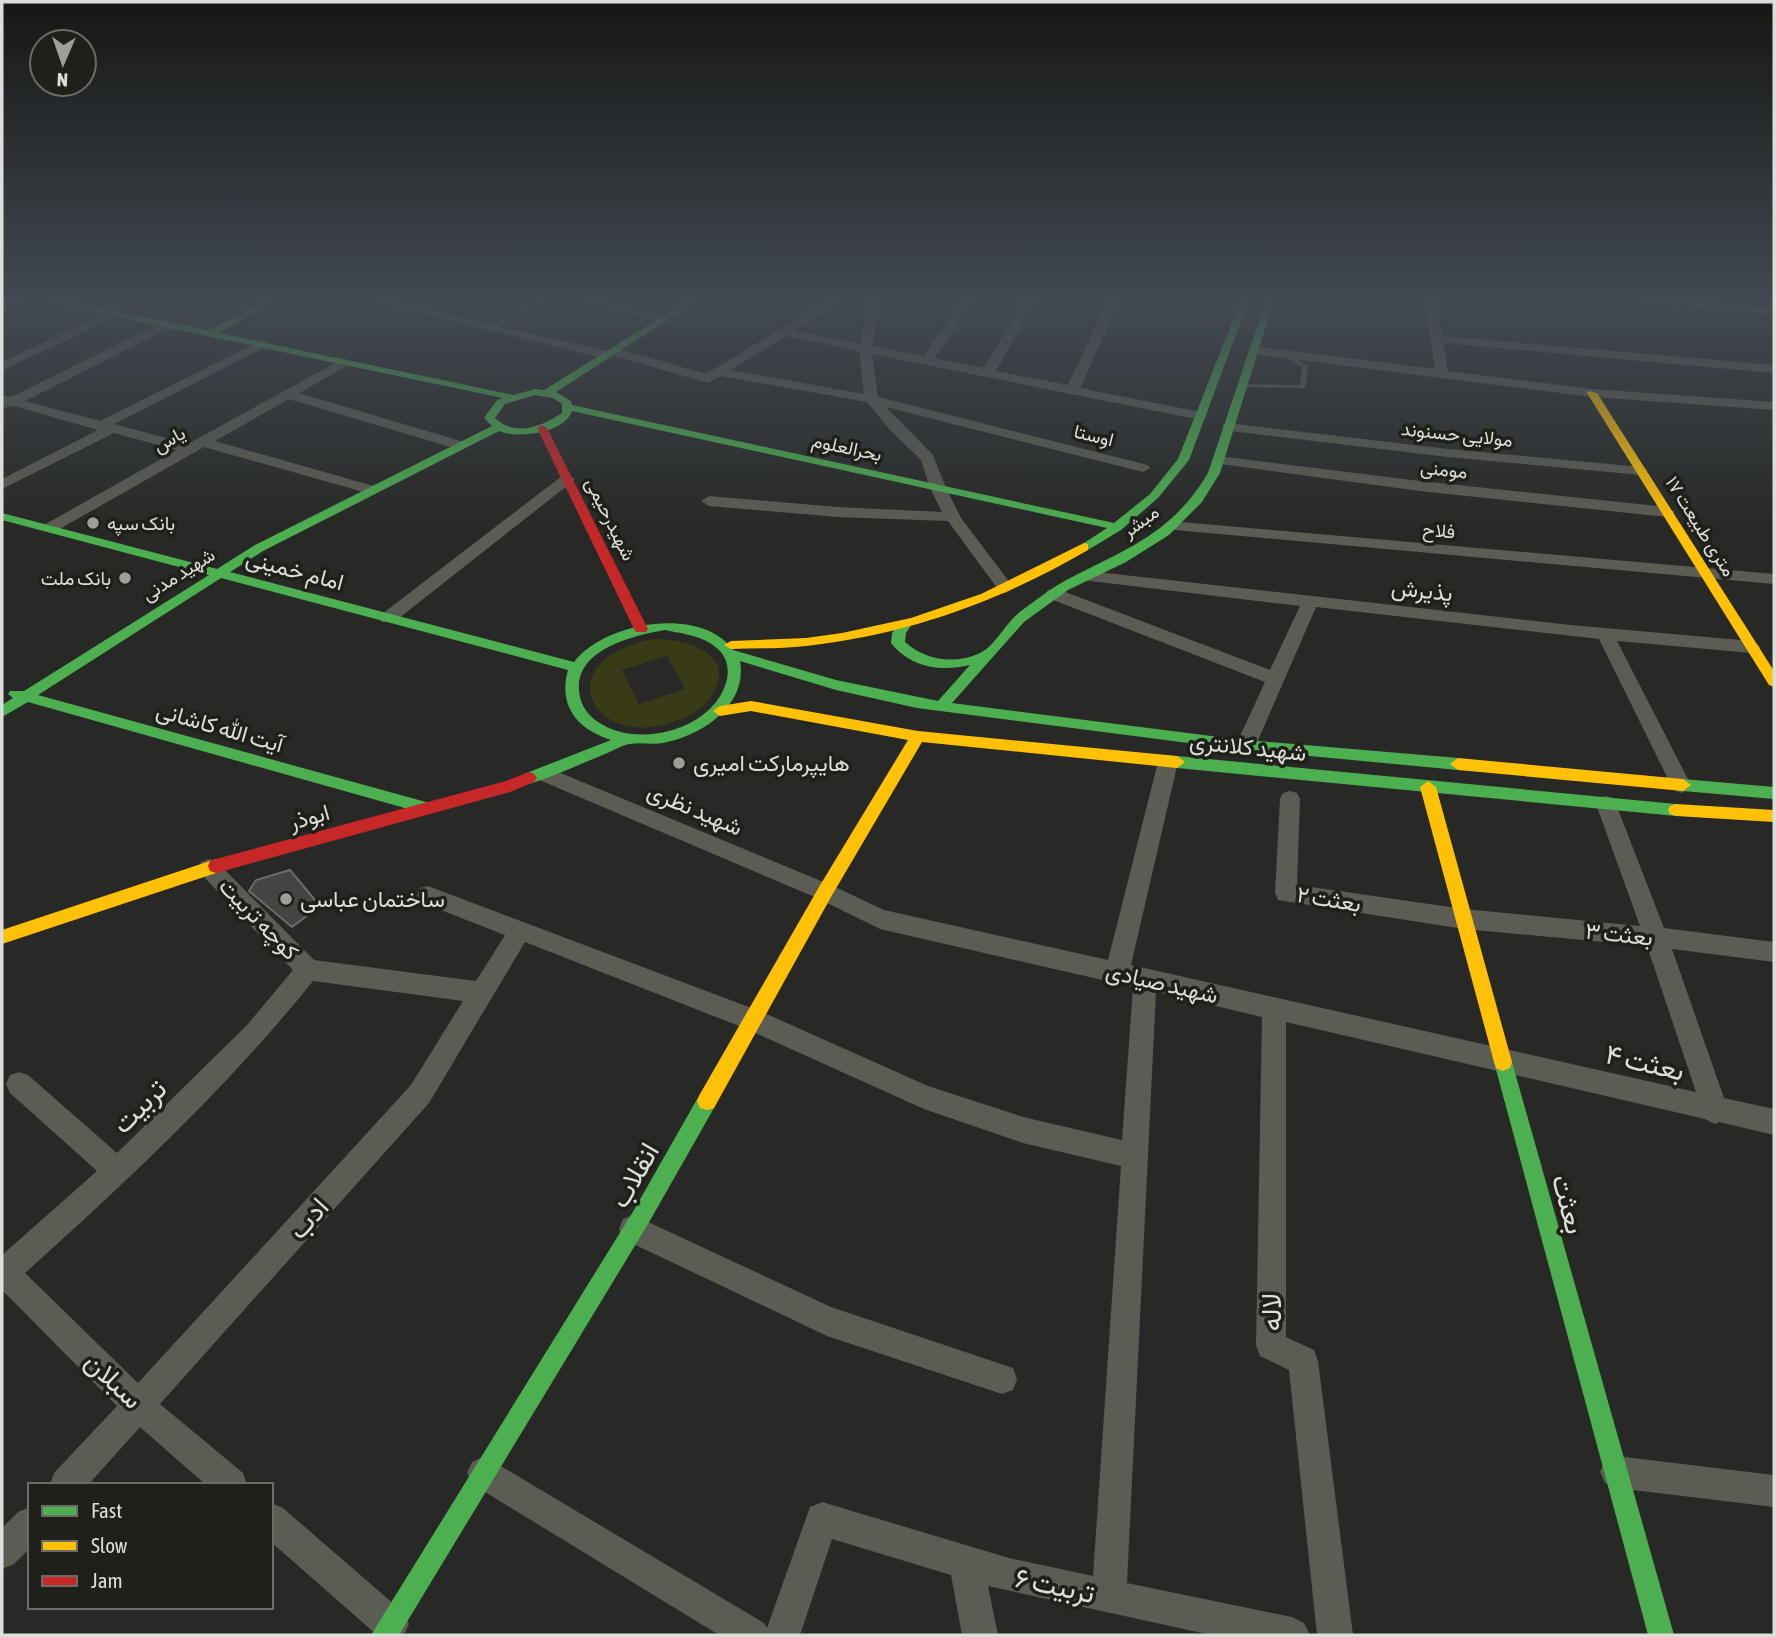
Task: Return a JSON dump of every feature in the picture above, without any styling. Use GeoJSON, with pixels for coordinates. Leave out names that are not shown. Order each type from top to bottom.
{"type":"FeatureCollection","features":[{"type":"Feature","properties":{"kind":"main road"},"geometry":{"type":"LineString","coordinates":[[413,376],[511,397],[547,393],[563,398],[568,407],[561,419],[542,428],[518,432],[492,423],[490,412],[494,406],[511,397]]}},
{"type":"Feature","properties":{"kind":"main road"},"geometry":{"type":"LineString","coordinates":[[547,393],[573,376]]}},
{"type":"Feature","properties":{"kind":"main road"},"geometry":{"type":"LineString","coordinates":[[728,650],[806,642],[905,624],[1006,588],[1117,527],[1153,499],[1172,478],[1193,440],[1216,376]]}},
{"type":"Feature","properties":{"kind":"main road","name":"مبشر"},"geometry":{"type":"LineString","coordinates":[[941,706],[1020,619],[1054,594],[1122,559],[1170,526],[1198,500],[1214,473],[1245,376]]}},
{"type":"Feature","properties":{"kind":"main road","name":"۱۷ متری طبیعت"},"geometry":{"type":"LineString","coordinates":[[1592,393],[1774,682]]}},
{"type":"Feature","properties":{"kind":"main road","name":"بحرالعلوم"},"geometry":{"type":"LineString","coordinates":[[568,407],[1117,527]]}},
{"type":"Feature","properties":{"kind":"main road","name":"شهید مدنی"},"geometry":{"type":"LineString","coordinates":[[2,712],[217,573],[372,489],[498,427]]}},
{"type":"Feature","properties":{"kind":"main road","name":"شهیدرحیمی"},"geometry":{"type":"LineString","coordinates":[[542,428],[641,629]]}},
{"type":"Feature","properties":{"kind":"main road","name":"امام خمینی"},"geometry":{"type":"LineString","coordinates":[[2,516],[577,668]]}},
{"type":"Feature","properties":{"kind":"main road"},"geometry":{"type":"LineString","coordinates":[[905,624],[899,633],[898,643],[908,656],[921,662],[934,666],[961,664],[984,656]]}},
{"type":"Feature","properties":{"kind":"main road"},"geometry":{"type":"LineString","coordinates":[[665,626],[709,635],[728,650],[737,668],[737,682],[731,697],[720,711],[701,725],[678,734],[653,740],[628,739],[602,733],[584,721],[572,705],[570,687],[577,668],[593,651],[615,638],[641,629],[665,626]]}},
{"type":"Feature","properties":{"kind":"main road","name":"شهید کلانتری"},"geometry":{"type":"LineString","coordinates":[[728,650],[836,685],[941,706],[1245,745],[1774,793]]}},
{"type":"Feature","properties":{"kind":"main road","name":"آیت الله کاشانی"},"geometry":{"type":"LineString","coordinates":[[2,689],[426,808]]}},
{"type":"Feature","properties":{"kind":"main road","name":"شهید کلانتری"},"geometry":{"type":"LineString","coordinates":[[720,711],[751,706],[918,736],[1606,804],[1774,816]]}},
{"type":"Feature","properties":{"kind":"main road","name":"انقلاب"},"geometry":{"type":"LineString","coordinates":[[388,1630],[633,1229],[825,892],[918,736]]}},
{"type":"Feature","properties":{"kind":"main road","name":"ابوذر"},"geometry":{"type":"LineString","coordinates":[[2,937],[209,868],[510,786],[628,739]]}},
{"type":"Feature","properties":{"kind":"main road","name":"بعثت"},"geometry":{"type":"LineString","coordinates":[[1428,787],[1661,1635]]}},
{"type":"Feature","properties":{"kind":"street"},"geometry":{"type":"LineString","coordinates":[[5,403],[60,376]]}},
{"type":"Feature","properties":{"kind":"street"},"geometry":{"type":"LineString","coordinates":[[2,485],[201,376]]}},
{"type":"Feature","properties":{"kind":"street","name":"یاس"},"geometry":{"type":"LineString","coordinates":[[50,528],[319,376]]}},
{"type":"Feature","properties":{"kind":"street","name":"اوستا"},"geometry":{"type":"LineString","coordinates":[[717,376],[872,399],[1143,468]]}},
{"type":"Feature","properties":{"kind":"street"},"geometry":{"type":"LineString","coordinates":[[868,376],[872,399],[896,428],[928,458],[938,488],[953,517],[1006,588]]}},
{"type":"Feature","properties":{"kind":"street"},"geometry":{"type":"LineString","coordinates":[[1005,376],[1201,416]]}},
{"type":"Feature","properties":{"kind":"street"},"geometry":{"type":"LineString","coordinates":[[1072,390],[1078,376]]}},
{"type":"Feature","properties":{"kind":"street"},"geometry":{"type":"LineString","coordinates":[[1460,376],[1592,393],[1774,406]]}},
{"type":"Feature","properties":{"kind":"street"},"geometry":{"type":"LineString","coordinates":[[288,394],[459,445]]}},
{"type":"Feature","properties":{"kind":"street"},"geometry":{"type":"LineString","coordinates":[[5,403],[372,489]]}},
{"type":"Feature","properties":{"kind":"street","name":"مولایی حسنوند"},"geometry":{"type":"LineString","coordinates":[[1228,427],[1448,453],[1641,471]]}},
{"type":"Feature","properties":{"kind":"street","name":"مومنی"},"geometry":{"type":"LineString","coordinates":[[1218,460],[1419,486],[1667,512]]}},
{"type":"Feature","properties":{"kind":"street"},"geometry":{"type":"LineString","coordinates":[[388,618],[567,479]]}},
{"type":"Feature","properties":{"kind":"street"},"geometry":{"type":"LineString","coordinates":[[709,501],[837,512],[953,517]]}},
{"type":"Feature","properties":{"kind":"street","name":"فلاح"},"geometry":{"type":"LineString","coordinates":[[1170,526],[1774,579]]}},
{"type":"Feature","properties":{"kind":"street","name":"پذیرش"},"geometry":{"type":"LineString","coordinates":[[1088,576],[1605,634],[1752,647]]}},
{"type":"Feature","properties":{"kind":"street"},"geometry":{"type":"LineString","coordinates":[[1054,594],[1275,679]]}},
{"type":"Feature","properties":{"kind":"street"},"geometry":{"type":"LineString","coordinates":[[1245,745],[1310,602]]}},
{"type":"Feature","properties":{"kind":"street"},"geometry":{"type":"LineString","coordinates":[[1605,634],[1681,785]]}},
{"type":"Feature","properties":{"kind":"street"},"geometry":{"type":"LineString","coordinates":[[1109,1597],[1135,1156],[1131,976],[1168,762]]}},
{"type":"Feature","properties":{"kind":"street","name":"شهید نظری"},"geometry":{"type":"LineString","coordinates":[[544,774],[825,892]]}},
{"type":"Feature","properties":{"kind":"street","name":"بعثت ۲"},"geometry":{"type":"LineString","coordinates":[[1290,799],[1286,893],[1464,919]]}},
{"type":"Feature","properties":{"kind":"street"},"geometry":{"type":"LineString","coordinates":[[1606,804],[1656,937],[1716,1111]]}},
{"type":"Feature","properties":{"kind":"street","name":"کوچه تربیت"},"geometry":{"type":"LineString","coordinates":[[209,868],[308,970]]}},
{"type":"Feature","properties":{"kind":"street","name":"شهید صیادی"},"geometry":{"type":"LineString","coordinates":[[825,892],[880,919],[1503,1061]]}},
{"type":"Feature","properties":{"kind":"street"},"geometry":{"type":"LineString","coordinates":[[428,895],[753,1020],[924,1097],[1023,1130],[1135,1156]]}},
{"type":"Feature","properties":{"kind":"street","name":"بعثت ۳"},"geometry":{"type":"LineString","coordinates":[[1464,919],[1656,937],[1774,952]]}},
{"type":"Feature","properties":{"kind":"street","name":"ادب"},"geometry":{"type":"LineString","coordinates":[[68,1483],[420,1094],[520,930]]}},
{"type":"Feature","properties":{"kind":"street"},"geometry":{"type":"LineString","coordinates":[[308,970],[482,993]]}},
{"type":"Feature","properties":{"kind":"street","name":"تربیت"},"geometry":{"type":"LineString","coordinates":[[2,1272],[118,1171],[257,1032],[308,970]]}},
{"type":"Feature","properties":{"kind":"street","name":"لاله"},"geometry":{"type":"LineString","coordinates":[[1274,1009],[1271,1345],[1303,1361],[1335,1635]]}},
{"type":"Feature","properties":{"kind":"street","name":"بعثت ۴"},"geometry":{"type":"LineString","coordinates":[[1503,1061],[1774,1122]]}},
{"type":"Feature","properties":{"kind":"street"},"geometry":{"type":"LineString","coordinates":[[19,1084],[118,1171]]}},
{"type":"Feature","properties":{"kind":"street"},"geometry":{"type":"LineString","coordinates":[[633,1229],[827,1321],[1002,1379]]}},
{"type":"Feature","properties":{"kind":"street","name":"سبلان"},"geometry":{"type":"LineString","coordinates":[[2,1272],[138,1405],[229,1483]]}},
{"type":"Feature","properties":{"kind":"street"},"geometry":{"type":"LineString","coordinates":[[1616,1472],[1774,1492]]}},
{"type":"Feature","properties":{"kind":"street"},"geometry":{"type":"LineString","coordinates":[[483,1473],[752,1635]]}},
{"type":"Feature","properties":{"kind":"street","name":"تربیت ۶"},"geometry":{"type":"LineString","coordinates":[[782,1635],[822,1519],[1009,1576],[1293,1635]]}},
{"type":"Feature","properties":{"kind":"street"},"geometry":{"type":"LineString","coordinates":[[273,1522],[388,1630]]}},
{"type":"Feature","properties":{"kind":"street"},"geometry":{"type":"LineString","coordinates":[[2,1552],[28,1526]]}},
{"type":"Feature","properties":{"kind":"street"},"geometry":{"type":"LineString","coordinates":[[966,1562],[980,1635]]}},
{"type":"Feature","properties":{"kind":"lane"},"geometry":{"type":"LineString","coordinates":[[1242,386],[1303,387],[1304,376]]}},
{"type":"Feature","properties":{"kind":"green space"},"geometry":{"type":"Polygon","coordinates":[[[652,639],[666,639],[695,646],[715,661],[719,671],[718,684],[706,704],[686,717],[649,727],[624,725],[605,716],[593,701],[590,684],[598,667],[618,651],[652,639]],[[667,656],[622,670],[639,704],[685,689],[667,656]]]}},
{"type":"Feature","properties":{"kind":"building","name":"ساختمان عباسی"},"geometry":{"type":"Polygon","coordinates":[[[290,870],[320,906],[292,927],[249,891],[256,880],[290,870]]]}},
{"type":"Feature","properties":{"kind":"traffic: fast"},"geometry":{"type":"LineString","coordinates":[[413,376],[511,397]]}},
{"type":"Feature","properties":{"kind":"traffic: fast"},"geometry":{"type":"LineString","coordinates":[[547,393],[573,376]]}},
{"type":"Feature","properties":{"kind":"traffic: fast"},"geometry":{"type":"LineString","coordinates":[[1084,547],[1114,529],[1154,496],[1183,460],[1215,376]]}},
{"type":"Feature","properties":{"kind":"traffic: fast"},"geometry":{"type":"LineString","coordinates":[[941,706],[1019,619],[1064,587],[1122,559],[1165,532],[1198,500],[1214,473],[1245,376]]}},
{"type":"Feature","properties":{"kind":"traffic: fast"},"geometry":{"type":"LineString","coordinates":[[535,392],[556,395],[567,403],[567,414],[548,425],[527,432],[507,430],[497,426],[489,418],[501,402],[535,392]]}},
{"type":"Feature","properties":{"kind":"traffic: fast"},"geometry":{"type":"LineString","coordinates":[[568,407],[1117,527]]}},
{"type":"Feature","properties":{"kind":"traffic: fast"},"geometry":{"type":"LineString","coordinates":[[2,712],[259,548],[498,427]]}},
{"type":"Feature","properties":{"kind":"traffic: fast"},"geometry":{"type":"LineString","coordinates":[[2,516],[577,668]]}},
{"type":"Feature","properties":{"kind":"traffic: fast"},"geometry":{"type":"LineString","coordinates":[[905,624],[899,633],[898,643],[918,658],[949,664],[984,656]]}},
{"type":"Feature","properties":{"kind":"traffic: fast"},"geometry":{"type":"LineString","coordinates":[[665,626],[702,634],[724,647],[733,659],[735,673],[732,687],[724,701],[713,714],[699,724],[684,732],[665,737],[625,738],[606,733],[592,725],[577,710],[571,687],[575,671],[584,658],[614,639],[665,626]]}},
{"type":"Feature","properties":{"kind":"traffic: fast"},"geometry":{"type":"LineString","coordinates":[[731,654],[836,685],[917,703],[1235,744],[1458,764]]}},
{"type":"Feature","properties":{"kind":"traffic: fast"},"geometry":{"type":"LineString","coordinates":[[15,694],[426,808]]}},
{"type":"Feature","properties":{"kind":"traffic: fast"},"geometry":{"type":"LineString","coordinates":[[529,778],[628,739]]}},
{"type":"Feature","properties":{"kind":"traffic: fast"},"geometry":{"type":"LineString","coordinates":[[1177,762],[1676,810]]}},
{"type":"Feature","properties":{"kind":"traffic: fast"},"geometry":{"type":"LineString","coordinates":[[1683,785],[1774,793]]}},
{"type":"Feature","properties":{"kind":"traffic: fast"},"geometry":{"type":"LineString","coordinates":[[1503,1062],[1661,1635]]}},
{"type":"Feature","properties":{"kind":"traffic: fast"},"geometry":{"type":"LineString","coordinates":[[384,1635],[641,1217],[707,1101]]}},
{"type":"Feature","properties":{"kind":"traffic: slow"},"geometry":{"type":"LineString","coordinates":[[1592,393],[1774,682]]}},
{"type":"Feature","properties":{"kind":"traffic: slow"},"geometry":{"type":"LineString","coordinates":[[731,645],[806,642],[915,621],[985,597],[1084,547]]}},
{"type":"Feature","properties":{"kind":"traffic: slow"},"geometry":{"type":"LineString","coordinates":[[720,711],[751,706],[918,736],[1177,762]]}},
{"type":"Feature","properties":{"kind":"traffic: slow"},"geometry":{"type":"LineString","coordinates":[[707,1101],[825,892],[918,736]]}},
{"type":"Feature","properties":{"kind":"traffic: slow"},"geometry":{"type":"LineString","coordinates":[[1458,764],[1683,785]]}},
{"type":"Feature","properties":{"kind":"traffic: slow"},"geometry":{"type":"LineString","coordinates":[[1428,787],[1503,1062]]}},
{"type":"Feature","properties":{"kind":"traffic: slow"},"geometry":{"type":"LineString","coordinates":[[1676,810],[1774,816]]}},
{"type":"Feature","properties":{"kind":"traffic: slow"},"geometry":{"type":"LineString","coordinates":[[2,937],[216,866]]}},
{"type":"Feature","properties":{"kind":"traffic: jam"},"geometry":{"type":"LineString","coordinates":[[542,428],[641,629]]}},
{"type":"Feature","properties":{"kind":"traffic: jam"},"geometry":{"type":"LineString","coordinates":[[216,866],[510,786],[529,778]]}},
{"type":"Feature","properties":{"kind":"place","name":"بانک سپه"},"geometry":{"type":"Point","coordinates":[93,523]}},
{"type":"Feature","properties":{"kind":"place","name":"بانک ملت"},"geometry":{"type":"Point","coordinates":[125,578]}},
{"type":"Feature","properties":{"kind":"place","name":"هایپرمارکت امیری"},"geometry":{"type":"Point","coordinates":[679,763]}},
{"type":"Feature","properties":{"kind":"place","name":"ساختمان عباسی"},"geometry":{"type":"Point","coordinates":[286,899]}}]}
